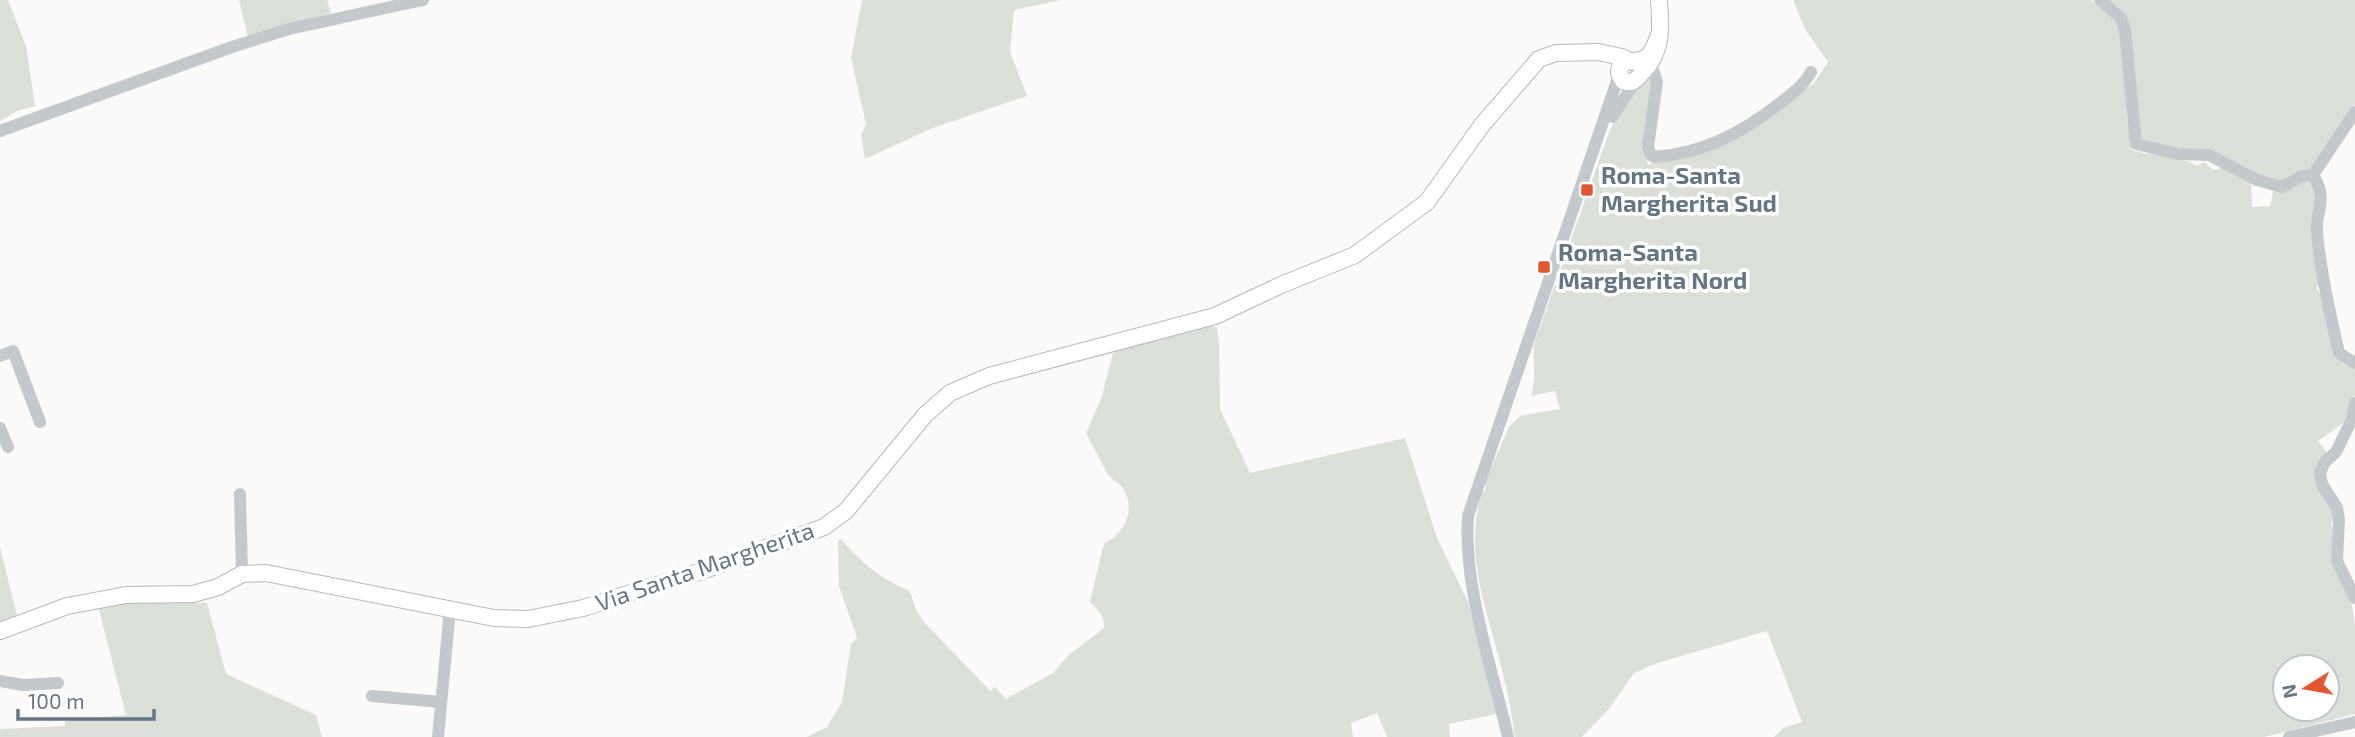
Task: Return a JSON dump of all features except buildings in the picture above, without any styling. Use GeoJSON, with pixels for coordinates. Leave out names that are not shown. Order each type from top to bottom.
{"type":"FeatureCollection","features":[{"type":"Feature","properties":{"kind":"main road"},"geometry":{"type":"LineString","coordinates":[[1633,70],[1660,44],[1659,0]]}},
{"type":"Feature","properties":{"kind":"main road","name":"Via Santa Margherita"},"geometry":{"type":"LineString","coordinates":[[0,631],[67,606],[126,595],[193,594],[218,587],[242,574],[266,573],[510,619],[557,615],[699,572],[818,530],[846,511],[925,415],[950,393],[989,376],[1215,316],[1363,250],[1427,202],[1474,135],[1531,66],[1548,55],[1584,52],[1612,55],[1633,70]]}},
{"type":"Feature","properties":{"kind":"street"},"geometry":{"type":"LineString","coordinates":[[0,131],[277,32],[423,0]]}},
{"type":"Feature","properties":{"kind":"street"},"geometry":{"type":"LineString","coordinates":[[2101,0],[2121,18],[2125,30],[2136,144],[2178,154],[2209,155],[2257,180],[2282,187],[2302,176],[2313,175]]}},
{"type":"Feature","properties":{"kind":"street"},"geometry":{"type":"LineString","coordinates":[[1633,70],[1657,82],[1648,147],[1654,156],[1711,145],[1746,127],[1801,85],[1811,72]]}},
{"type":"Feature","properties":{"kind":"street"},"geometry":{"type":"LineString","coordinates":[[1508,737],[1471,581],[1466,541],[1468,516],[1598,141],[1633,70]]}},
{"type":"Feature","properties":{"kind":"street"},"geometry":{"type":"LineString","coordinates":[[1598,141],[1620,103],[1633,70]]}},
{"type":"Feature","properties":{"kind":"street"},"geometry":{"type":"LineString","coordinates":[[2313,175],[2355,112]]}},
{"type":"Feature","properties":{"kind":"street"},"geometry":{"type":"LineString","coordinates":[[2313,175],[2319,184],[2322,205],[2317,228],[2324,288],[2339,353],[2355,363]]}},
{"type":"Feature","properties":{"kind":"street"},"geometry":{"type":"LineString","coordinates":[[0,356],[13,351],[40,422]]}},
{"type":"Feature","properties":{"kind":"street"},"geometry":{"type":"LineString","coordinates":[[2355,402],[2352,419],[2336,452],[2325,462],[2320,474],[2322,484],[2337,508],[2337,561],[2355,598]]}},
{"type":"Feature","properties":{"kind":"street"},"geometry":{"type":"LineString","coordinates":[[0,428],[8,447]]}},
{"type":"Feature","properties":{"kind":"street"},"geometry":{"type":"LineString","coordinates":[[240,494],[242,574]]}},
{"type":"Feature","properties":{"kind":"street"},"geometry":{"type":"LineString","coordinates":[[438,737],[450,609]]}},
{"type":"Feature","properties":{"kind":"street"},"geometry":{"type":"LineString","coordinates":[[0,681],[23,685],[58,683]]}},
{"type":"Feature","properties":{"kind":"street"},"geometry":{"type":"LineString","coordinates":[[372,695],[441,702]]}},
{"type":"Feature","properties":{"kind":"street"},"geometry":{"type":"LineString","coordinates":[[2289,737],[2355,722]]}},
{"type":"Feature","properties":{"kind":"shaded area"},"geometry":{"type":"Polygon","coordinates":[[[0,0],[8,0],[26,46],[35,106],[19,110],[0,121],[0,0]]]}},
{"type":"Feature","properties":{"kind":"shaded area"},"geometry":{"type":"Polygon","coordinates":[[[239,0],[327,0],[331,13],[248,37],[239,0]]]}},
{"type":"Feature","properties":{"kind":"shaded area"},"geometry":{"type":"Polygon","coordinates":[[[862,0],[1061,0],[1014,10],[1010,52],[1027,96],[930,129],[865,159],[861,135],[866,124],[851,58],[862,0]]]}},
{"type":"Feature","properties":{"kind":"shaded area"},"geometry":{"type":"Polygon","coordinates":[[[1793,0],[2091,0],[2121,26],[2130,108],[2127,119],[2131,122],[2131,149],[2190,162],[2197,166],[2204,162],[2213,170],[2223,168],[2251,183],[2252,207],[2270,206],[2274,188],[2308,178],[2317,185],[2321,284],[2316,288],[2322,297],[2343,364],[2350,363],[2355,367],[2355,396],[2347,420],[2318,441],[2328,454],[2319,466],[2336,515],[2331,523],[2332,529],[2351,600],[2355,626],[2355,714],[2341,718],[2341,653],[2271,653],[2271,723],[2319,723],[2264,737],[1774,737],[1783,728],[1802,722],[1767,631],[1657,663],[1634,673],[1608,710],[1582,737],[1515,737],[1506,685],[1476,563],[1477,517],[1482,493],[1485,491],[1484,484],[1509,427],[1520,416],[1560,409],[1555,391],[1531,396],[1534,383],[1534,344],[1617,115],[1651,68],[1652,92],[1645,141],[1648,165],[1713,146],[1751,129],[1814,83],[1828,62],[1805,29],[1793,0]]]}},
{"type":"Feature","properties":{"kind":"shaded area"},"geometry":{"type":"Polygon","coordinates":[[[2105,0],[2355,0],[2355,104],[2314,168],[2284,182],[2138,140],[2139,110],[2127,27],[2105,0]]]}},
{"type":"Feature","properties":{"kind":"shaded area"},"geometry":{"type":"Polygon","coordinates":[[[1206,324],[1217,328],[1220,409],[1250,473],[1405,438],[1437,538],[1468,602],[1496,714],[1449,724],[1450,737],[1387,737],[1377,713],[1351,723],[1353,737],[807,737],[827,727],[842,702],[851,644],[857,638],[839,586],[838,541],[841,539],[872,570],[910,591],[916,610],[924,622],[990,691],[995,687],[1006,699],[1053,673],[1070,654],[1104,628],[1102,617],[1090,602],[1104,543],[1123,527],[1127,520],[1129,504],[1123,489],[1107,473],[1086,433],[1101,399],[1115,346],[1206,324]]]}},
{"type":"Feature","properties":{"kind":"shaded area"},"geometry":{"type":"Polygon","coordinates":[[[0,547],[17,616],[0,623],[0,547]]]}},
{"type":"Feature","properties":{"kind":"shaded area"},"geometry":{"type":"Polygon","coordinates":[[[126,602],[207,603],[226,674],[316,715],[322,737],[0,737],[0,729],[65,726],[65,721],[126,715],[98,606],[126,602]]]}},
{"type":"Feature","properties":{"kind":"place","name":"Roma-Santa Margherita Sud"},"geometry":{"type":"Point","coordinates":[1587,190]}},
{"type":"Feature","properties":{"kind":"place","name":"Roma-Santa Margherita Nord"},"geometry":{"type":"Point","coordinates":[1544,267]}}]}
